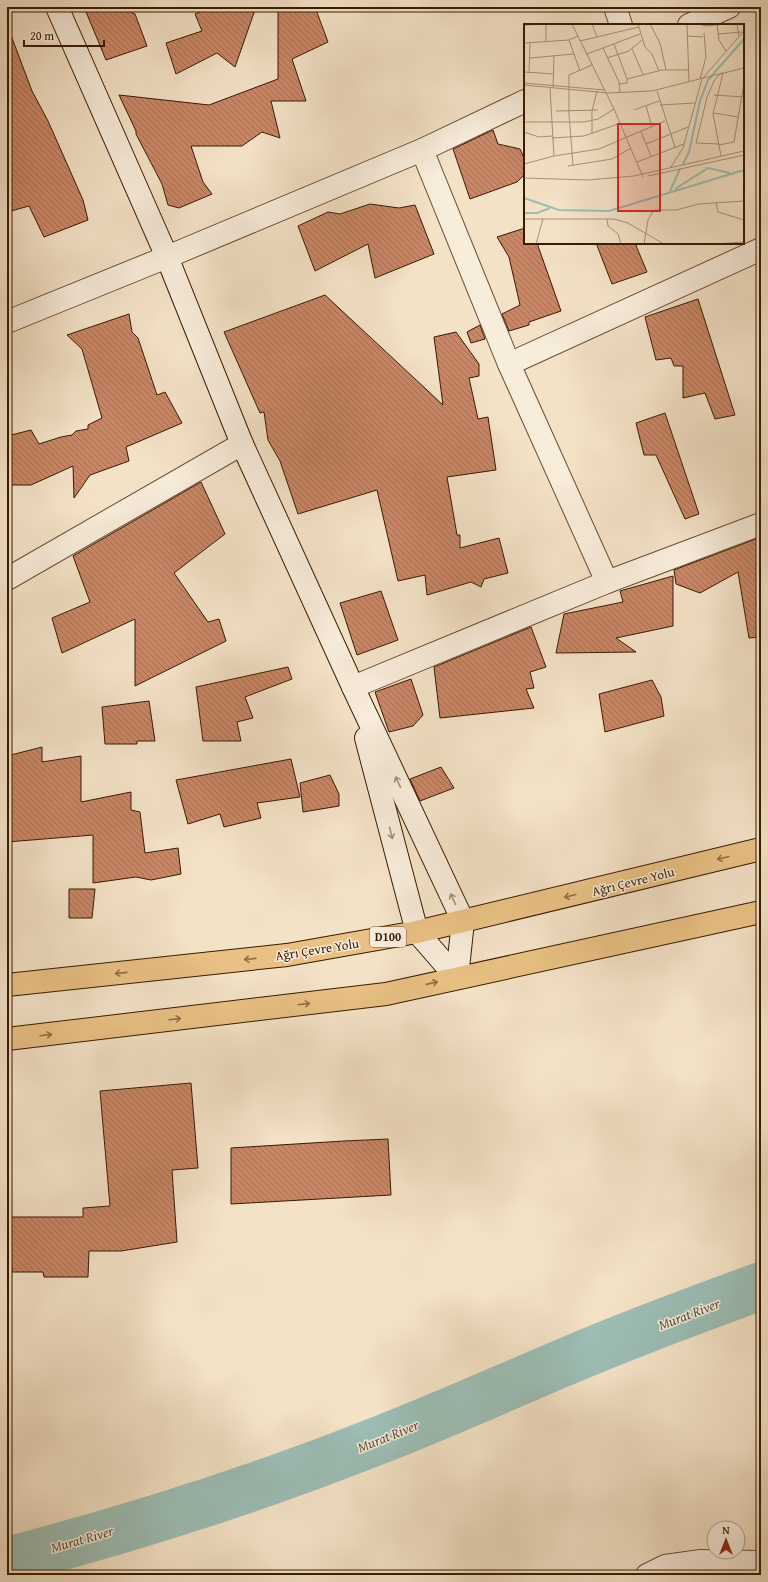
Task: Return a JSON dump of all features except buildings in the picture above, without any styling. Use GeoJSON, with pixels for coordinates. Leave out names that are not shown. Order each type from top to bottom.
{"type":"FeatureCollection","features":[{"type":"Feature","properties":{"kind":"highway","name":"Ağrı Çevre Yolu"},"geometry":{"type":"LineString","coordinates":[[7,985],[287,955],[416,932],[496,914],[761,849]]}},
{"type":"Feature","properties":{"kind":"highway"},"geometry":{"type":"LineString","coordinates":[[7,1039],[386,994],[761,912]]}},
{"type":"Feature","properties":{"kind":"street"},"geometry":{"type":"LineString","coordinates":[[57,7],[167,257],[242,444],[353,687],[463,921],[457,978]]}},
{"type":"Feature","properties":{"kind":"street"},"geometry":{"type":"LineString","coordinates":[[615,7],[621,24]]}},
{"type":"Feature","properties":{"kind":"street"},"geometry":{"type":"LineString","coordinates":[[691,24],[729,7]]}},
{"type":"Feature","properties":{"kind":"street"},"geometry":{"type":"LineString","coordinates":[[7,322],[167,257],[422,150],[524,101]]}},
{"type":"Feature","properties":{"kind":"street"},"geometry":{"type":"LineString","coordinates":[[422,150],[509,364],[607,582]]}},
{"type":"Feature","properties":{"kind":"street"},"geometry":{"type":"LineString","coordinates":[[509,364],[761,249]]}},
{"type":"Feature","properties":{"kind":"street"},"geometry":{"type":"LineString","coordinates":[[7,579],[242,444]]}},
{"type":"Feature","properties":{"kind":"street"},"geometry":{"type":"LineString","coordinates":[[353,687],[607,582],[761,524]]}},
{"type":"Feature","properties":{"kind":"street"},"geometry":{"type":"LineString","coordinates":[[353,687],[416,932],[457,978]]}},
{"type":"Feature","properties":{"kind":"street"},"geometry":{"type":"LineString","coordinates":[[647,1575],[665,1566],[701,1561],[761,1562]]}},
{"type":"Feature","properties":{"kind":"waterway","name":"Murat River"},"geometry":{"type":"LineString","coordinates":[[7,1561],[99,1536],[191,1508],[282,1477],[421,1424],[614,1342],[761,1286]]}}]}
